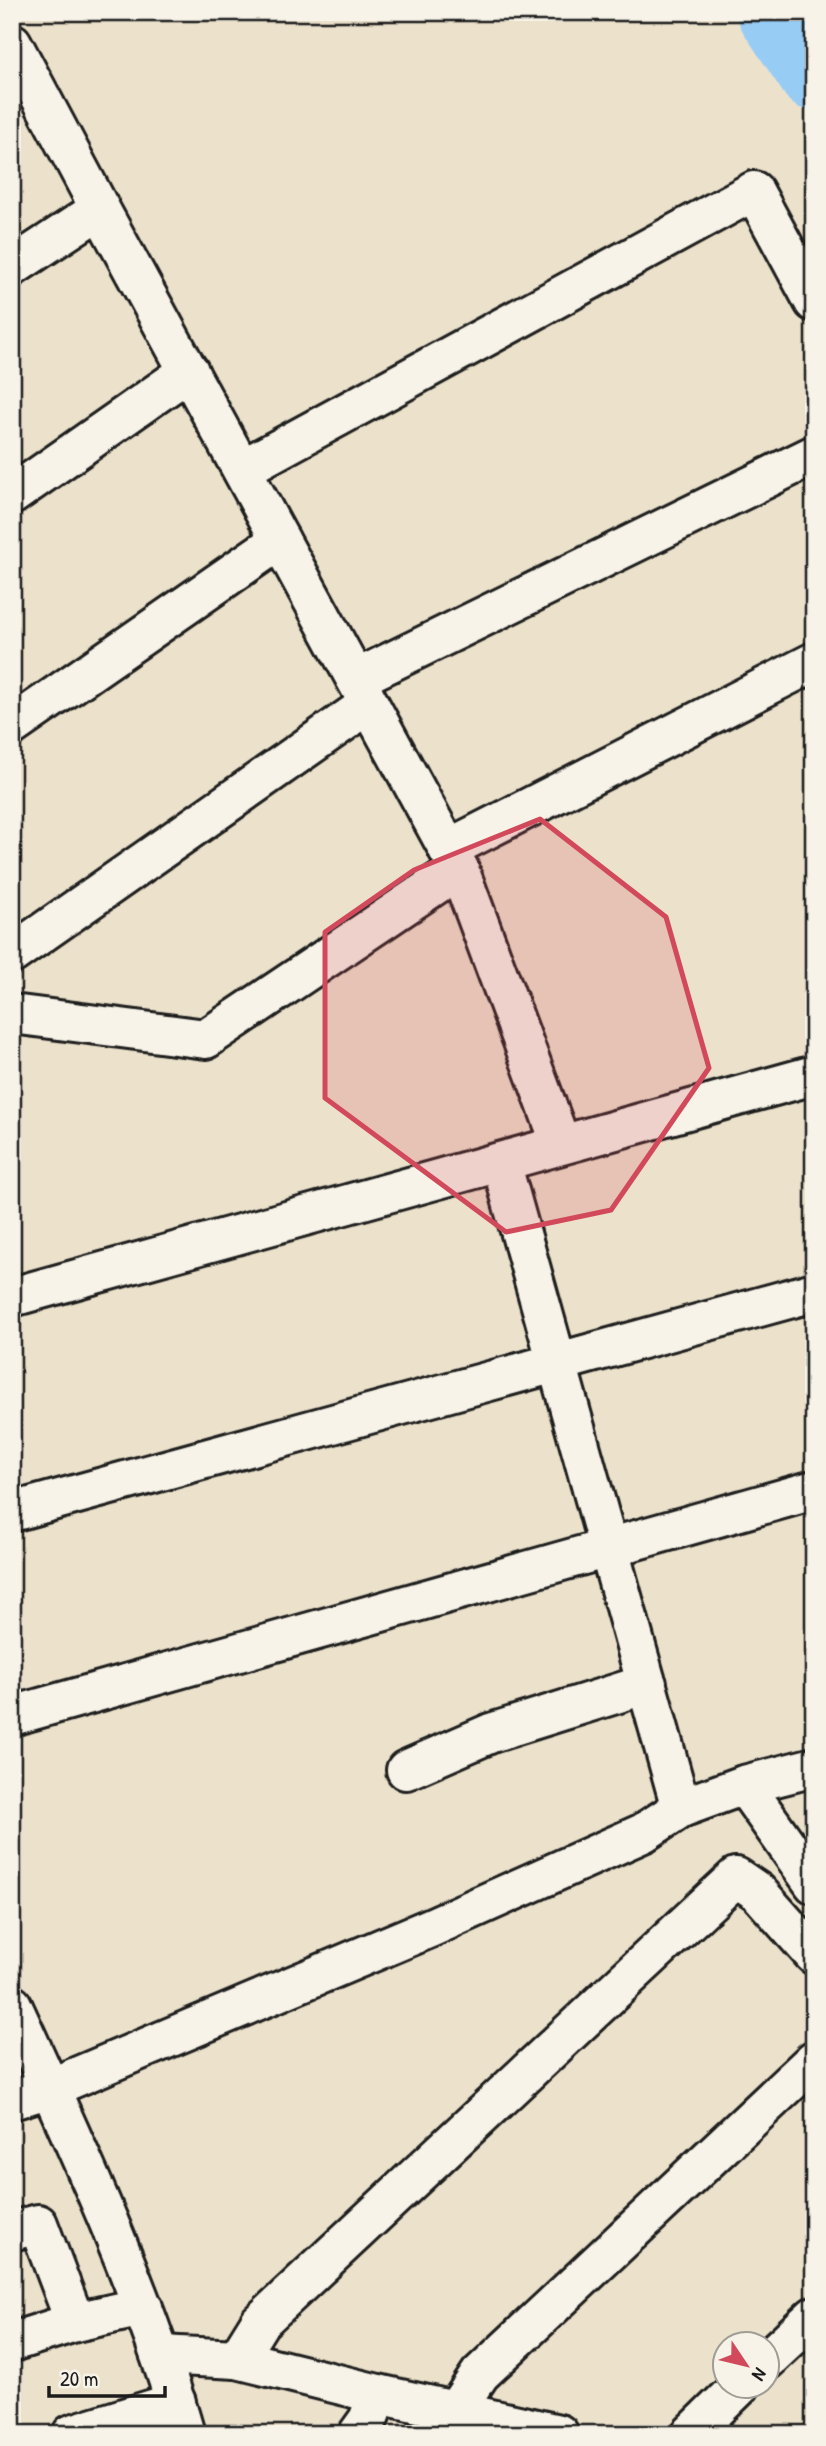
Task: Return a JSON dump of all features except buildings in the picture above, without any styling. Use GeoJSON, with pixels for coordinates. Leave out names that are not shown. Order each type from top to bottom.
{"type":"FeatureCollection","features":[{"type":"Feature","properties":{"kind":"street"},"geometry":{"type":"LineString","coordinates":[[12,43],[454,859],[561,1144]]}},
{"type":"Feature","properties":{"kind":"street"},"geometry":{"type":"LineString","coordinates":[[242,469],[754,191],[814,302]]}},
{"type":"Feature","properties":{"kind":"street"},"geometry":{"type":"LineString","coordinates":[[12,267],[100,209]]}},
{"type":"Feature","properties":{"kind":"street"},"geometry":{"type":"LineString","coordinates":[[12,495],[189,371]]}},
{"type":"Feature","properties":{"kind":"street"},"geometry":{"type":"LineString","coordinates":[[12,954],[363,692],[814,455]]}},
{"type":"Feature","properties":{"kind":"street"},"geometry":{"type":"LineString","coordinates":[[12,726],[280,540]]}},
{"type":"Feature","properties":{"kind":"street"},"geometry":{"type":"LineString","coordinates":[[12,1014],[206,1040],[454,859],[814,662]]}},
{"type":"Feature","properties":{"kind":"street"},"geometry":{"type":"LineString","coordinates":[[12,1297],[814,1075]]}},
{"type":"Feature","properties":{"kind":"street"},"geometry":{"type":"LineString","coordinates":[[501,1161],[681,1808]]}},
{"type":"Feature","properties":{"kind":"street"},"geometry":{"type":"LineString","coordinates":[[12,1513],[814,1292]]}},
{"type":"Feature","properties":{"kind":"street"},"geometry":{"type":"LineString","coordinates":[[12,1716],[814,1490]]}},
{"type":"Feature","properties":{"kind":"street"},"geometry":{"type":"LineString","coordinates":[[406,1770],[491,1733],[647,1684]]}},
{"type":"Feature","properties":{"kind":"street"},"geometry":{"type":"LineString","coordinates":[[12,2099],[50,2088],[430,1928],[643,1833],[681,1808],[744,1784],[814,1767]]}},
{"type":"Feature","properties":{"kind":"street"},"geometry":{"type":"LineString","coordinates":[[744,1784],[814,1884]]}},
{"type":"Feature","properties":{"kind":"street"},"geometry":{"type":"LineString","coordinates":[[237,2359],[260,2322],[736,1877],[758,1892],[814,1955]]}},
{"type":"Feature","properties":{"kind":"street"},"geometry":{"type":"LineString","coordinates":[[12,2005],[143,2307],[180,2418],[72,2434]]}},
{"type":"Feature","properties":{"kind":"street"},"geometry":{"type":"LineString","coordinates":[[456,2410],[480,2374],[814,2060]]}},
{"type":"Feature","properties":{"kind":"street"},"geometry":{"type":"LineString","coordinates":[[12,2231],[37,2224],[75,2322]]}},
{"type":"Feature","properties":{"kind":"street"},"geometry":{"type":"LineString","coordinates":[[12,2342],[75,2322],[143,2307]]}},
{"type":"Feature","properties":{"kind":"street"},"geometry":{"type":"LineString","coordinates":[[780,2348],[814,2316]]}},
{"type":"Feature","properties":{"kind":"street"},"geometry":{"type":"LineString","coordinates":[[160,2355],[237,2359],[378,2394],[559,2434]]}},
{"type":"Feature","properties":{"kind":"street"},"geometry":{"type":"LineString","coordinates":[[358,2434],[368,2420],[378,2394]]}},
{"type":"Feature","properties":{"kind":"street"},"geometry":{"type":"LineString","coordinates":[[691,2434],[726,2400]]}},
{"type":"Feature","properties":{"kind":"highlighted area"},"geometry":{"type":"Polygon","coordinates":[[[540,819],[666,917],[709,1068],[611,1210],[506,1232],[325,1098],[325,932],[414,870],[540,819]]]}},
{"type":"Feature","properties":{"kind":"waterway"},"geometry":{"type":"LineString","coordinates":[[772,12],[814,76]]}}]}
